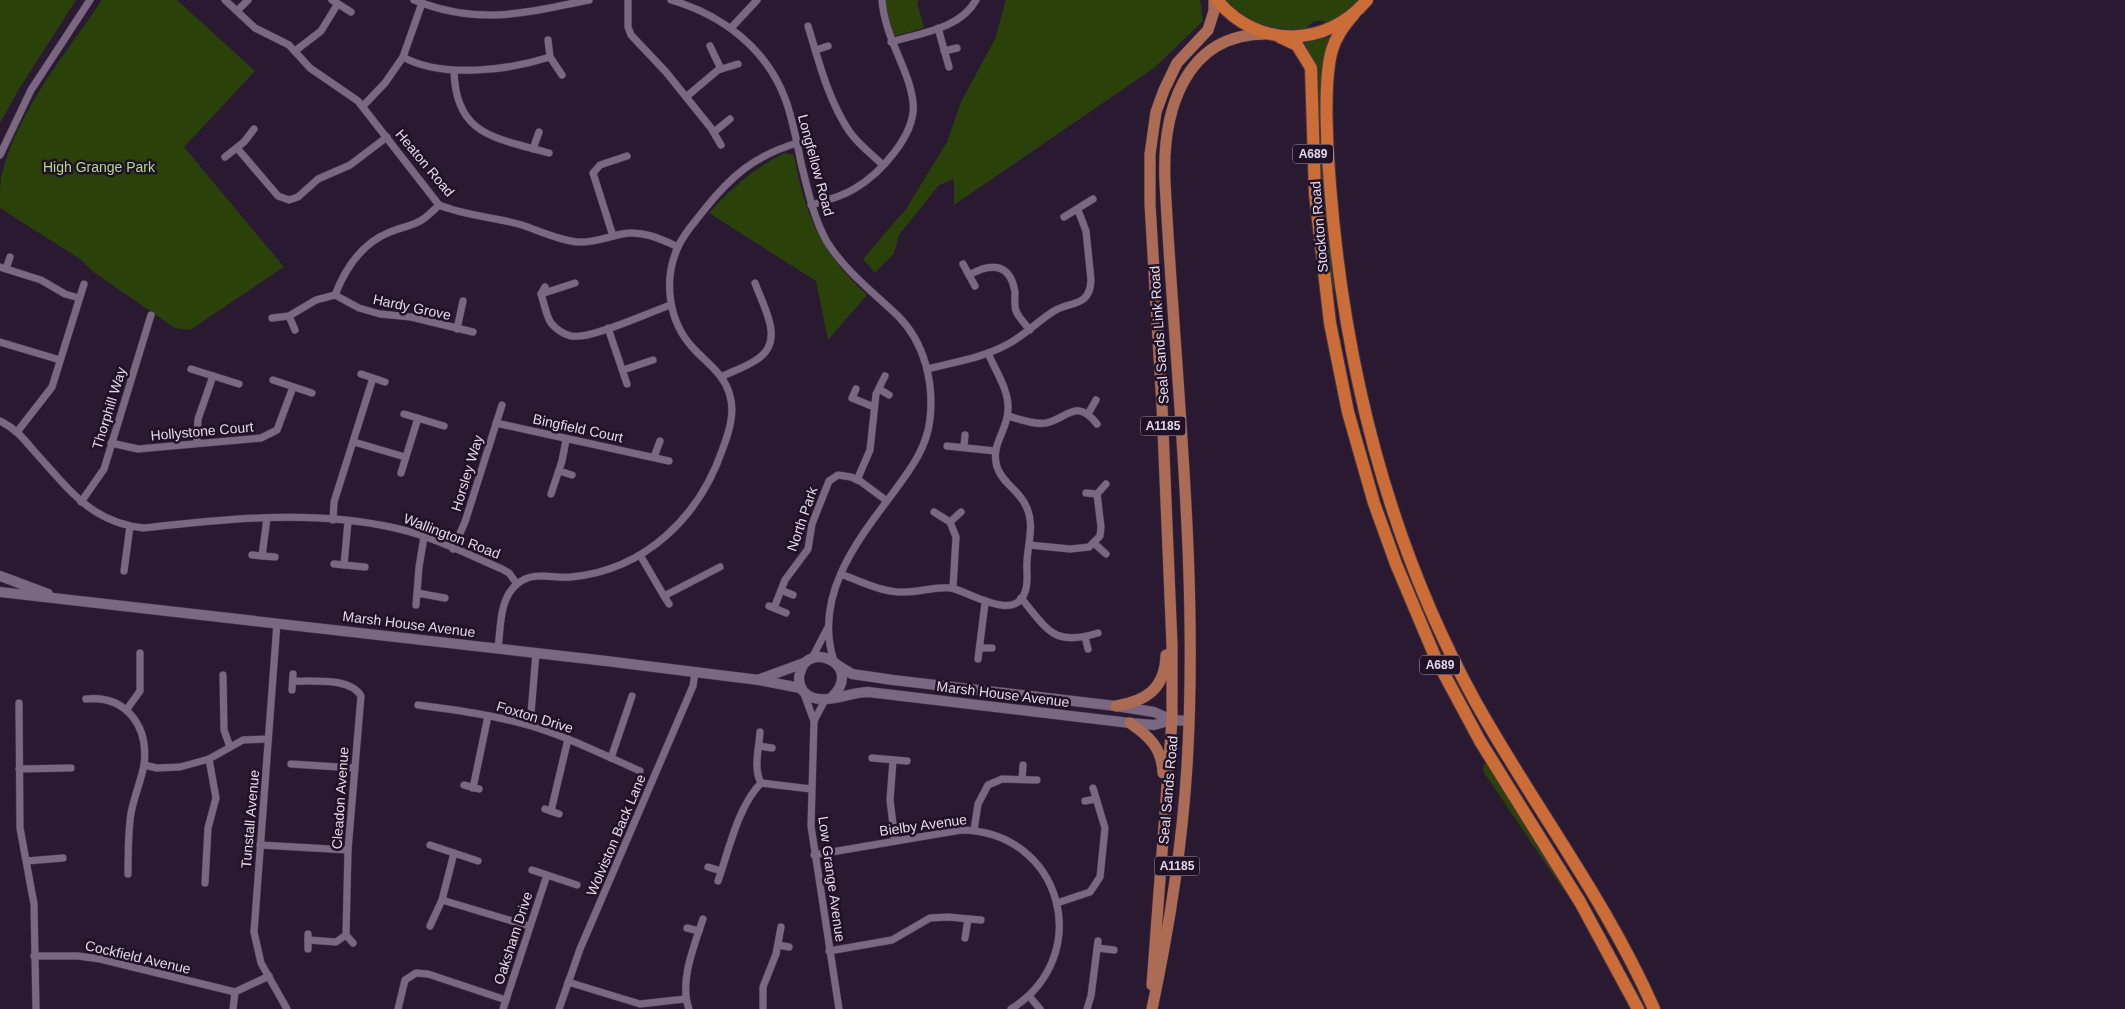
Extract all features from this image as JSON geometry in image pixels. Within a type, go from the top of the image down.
[{"type":"highway","name":"A689","points":[[1215,0],[1237,20],[1273,36],[1306,36],[1320,33],[1340,24],[1361,7],[1374,0]]},
{"type":"highway","name":"Stockton Road","points":[[1341,294],[1329,172],[1328,73],[1336,40],[1361,7]]},
{"type":"highway","name":"Stockton Road","points":[[1273,36],[1297,45],[1311,68],[1315,194],[1325,292]]},
{"type":"highway","name":"A689","points":[[1325,292],[1348,412],[1362,463],[1392,555],[1415,613],[1480,741],[1589,918],[1638,1009]]},
{"type":"highway","points":[[1325,292],[1341,294]]},
{"type":"highway","name":"A689","points":[[1341,294],[1362,406],[1375,453],[1411,562],[1431,611],[1475,700],[1602,908],[1654,1009]]},
{"type":"main road","name":"Seal Sands Link Road","points":[[1172,720],[1172,645],[1169,606],[1168,525],[1150,204],[1150,154],[1156,112],[1164,90],[1177,63],[1208,30],[1214,11],[1215,0]]},
{"type":"main road","name":"Seal Sands Link Road","points":[[1188,721],[1190,597],[1165,182],[1167,128],[1177,93],[1194,65],[1205,55],[1219,46],[1240,37],[1273,36]]},
{"type":"main road","name":"A1185","points":[[1116,706],[1135,703],[1156,688],[1165,669],[1169,606]]},
{"type":"main road","name":"Seal Sands Road","points":[[1151,1009],[1172,720]]},
{"type":"main road","name":"Seal Sands Road","points":[[1151,1009],[1161,968],[1181,837],[1188,721]]},
{"type":"main road","points":[[1130,723],[1149,737],[1159,752],[1166,793]]},
{"type":"street","points":[[0,155],[31,90],[90,0]]},
{"type":"street","name":"Heaton Road","points":[[225,0],[255,28],[282,40],[310,68],[363,106],[440,204],[459,212],[521,225],[568,241],[593,242],[624,233],[644,234],[678,247]]},
{"type":"street","points":[[238,11],[248,0]]},
{"type":"street","points":[[414,0],[450,12],[474,16],[504,15],[552,3],[590,0]]},
{"type":"street","points":[[628,0],[628,27],[631,35],[714,132],[721,145]]},
{"type":"street","name":"Longfellow Road","points":[[671,0],[691,6],[731,28],[759,54],[779,84],[790,113],[811,205],[823,233],[838,258],[849,271],[900,317],[910,331],[927,369],[932,400],[926,439],[911,468],[859,540],[841,574],[828,612],[827,629],[837,664]]},
{"type":"street","points":[[731,28],[757,0]]},
{"type":"street","points":[[811,205],[853,190],[867,180],[907,135],[913,114],[910,91],[892,42],[883,12],[882,0]]},
{"type":"street","points":[[892,42],[938,28],[964,17],[976,0]]},
{"type":"street","points":[[295,51],[321,31],[334,2],[351,12]]},
{"type":"street","points":[[363,106],[385,83],[403,56],[422,3]]},
{"type":"street","points":[[808,26],[825,82],[850,132],[882,164]]},
{"type":"street","points":[[938,28],[949,67]]},
{"type":"street","points":[[548,40],[550,57],[562,75]]},
{"type":"street","points":[[710,46],[721,69]]},
{"type":"street","points":[[816,50],[828,46]]},
{"type":"street","points":[[944,52],[957,48]]},
{"type":"street","points":[[403,56],[421,65],[454,70],[494,68],[550,57]]},
{"type":"street","points":[[686,98],[712,74],[738,64]]},
{"type":"street","points":[[454,70],[460,109],[472,124],[487,134],[549,153]]},
{"type":"street","points":[[714,132],[730,119]]},
{"type":"street","points":[[224,158],[237,148],[254,129]]},
{"type":"street","points":[[534,149],[539,132]]},
{"type":"street","points":[[237,148],[278,196],[289,200],[298,197],[318,179],[350,166],[387,137]]},
{"type":"street","points":[[498,648],[504,603],[517,584],[535,576],[570,577],[590,574],[606,570],[640,555],[679,525],[692,510],[712,477],[724,445],[731,418],[731,397],[722,377],[684,337],[671,305],[669,282],[678,247],[686,234],[720,192],[741,170],[764,156],[797,143]]},
{"type":"street","points":[[614,236],[593,173],[600,165],[627,156]]},
{"type":"street","points":[[1064,217],[1093,199]]},
{"type":"street","points":[[272,318],[289,316],[316,300],[336,296],[350,266],[372,242],[390,232],[415,226],[428,217],[440,204]]},
{"type":"street","points":[[927,369],[988,353],[1006,345],[1030,330],[1058,309],[1074,305],[1083,300],[1091,287],[1086,231],[1078,210]]},
{"type":"street","points":[[10,257],[3,268],[41,280],[65,294],[79,298]]},
{"type":"street","points":[[963,264],[975,286]]},
{"type":"street","points":[[969,275],[987,266],[998,267],[1008,274],[1013,284],[1016,312],[1030,330]]},
{"type":"street","points":[[575,283],[543,290],[550,322],[562,332],[571,336],[582,336],[608,328],[671,305]]},
{"type":"street","points":[[722,377],[756,361],[765,354],[770,346],[773,335],[771,326],[755,283]]},
{"type":"street","points":[[17,432],[48,394],[84,284]]},
{"type":"street","name":"Hardy Grove","points":[[336,296],[358,308],[380,314],[411,317],[473,332]]},
{"type":"street","name":"Hardy Grove","points":[[457,329],[463,301]]},
{"type":"street","name":"Thorphill Way","points":[[81,502],[104,470],[151,315]]},
{"type":"street","points":[[289,316],[295,330]]},
{"type":"street","points":[[608,328],[627,384]]},
{"type":"street","points":[[0,342],[60,360]]},
{"type":"street","points":[[841,574],[881,590],[894,592],[953,588],[984,603],[1004,605],[1021,598],[1025,592],[1031,524],[1028,510],[1020,496],[1008,487],[1001,475],[995,451],[1008,416],[1007,396],[988,353]]},
{"type":"street","points":[[623,370],[653,360]]},
{"type":"street","points":[[191,369],[239,384]]},
{"type":"street","points":[[361,374],[385,382]]},
{"type":"street","points":[[197,443],[198,419],[212,376]]},
{"type":"street","points":[[885,376],[874,407],[870,450],[857,480],[887,501]]},
{"type":"street","points":[[333,520],[334,502],[373,378]]},
{"type":"street","points":[[273,380],[312,393]]},
{"type":"street","name":"Hollystone Court","points":[[111,443],[138,449],[262,438],[277,430],[283,420],[293,387]]},
{"type":"street","points":[[856,389],[852,398],[874,407]]},
{"type":"street","points":[[879,390],[889,396]]},
{"type":"street","points":[[1088,414],[1096,400]]},
{"type":"street","name":"Horsley Way","points":[[453,548],[465,522],[502,404]]},
{"type":"street","points":[[1008,416],[1037,424],[1049,422],[1070,412],[1088,414],[1097,424]]},
{"type":"street","points":[[404,414],[444,426]]},
{"type":"street","points":[[401,472],[418,418]]},
{"type":"street","name":"Wallington Road","points":[[0,421],[17,432],[81,502],[101,515],[130,526],[144,528],[289,516],[394,528],[424,537],[502,568],[510,573],[517,584]]},
{"type":"street","name":"Bingfield Court","points":[[496,423],[566,440],[654,456],[669,461]]},
{"type":"street","points":[[964,446],[965,435]]},
{"type":"street","points":[[552,494],[566,440]]},
{"type":"street","points":[[654,456],[660,441]]},
{"type":"street","points":[[354,442],[405,457]]},
{"type":"street","points":[[947,446],[964,446],[995,451]]},
{"type":"street","points":[[559,471],[572,475]]},
{"type":"street","name":"North Park","points":[[786,613],[771,607],[785,580],[808,549],[812,524],[829,481],[838,475],[857,480]]},
{"type":"street","points":[[1096,494],[1106,484]]},
{"type":"street","points":[[1086,493],[1096,494]]},
{"type":"street","points":[[1029,545],[1070,549],[1089,547],[1100,536],[1101,527],[1096,494]]},
{"type":"street","points":[[934,512],[950,522],[957,545],[953,588]]},
{"type":"street","points":[[950,522],[961,512]]},
{"type":"street","points":[[262,556],[267,518]]},
{"type":"street","points":[[344,565],[348,522]]},
{"type":"street","points":[[124,571],[130,526]]},
{"type":"street","points":[[416,605],[424,537]]},
{"type":"street","points":[[1094,543],[1106,554]]},
{"type":"street","points":[[252,555],[275,557]]},
{"type":"street","points":[[640,555],[669,604]]},
{"type":"street","points":[[334,564],[365,567]]},
{"type":"street","points":[[664,596],[720,567]]},
{"type":"street","name":"Marsh House Avenue","points":[[0,576],[56,597]]},
{"type":"street","points":[[781,590],[793,595]]},
{"type":"street","name":"Marsh House Avenue","points":[[0,592],[277,622],[759,680],[802,689],[811,698],[828,699],[857,692],[868,692],[1130,723],[1154,725],[1172,720],[1188,721]]},
{"type":"street","points":[[417,593],[445,598]]},
{"type":"street","points":[[1021,598],[1049,632],[1078,640],[1098,634]]},
{"type":"street","points":[[978,659],[984,603]]},
{"type":"street","name":"Tunstall Avenue","points":[[277,622],[254,932],[256,948],[287,1009]]},
{"type":"street","name":"Longfellow Road","points":[[808,661],[827,629]]},
{"type":"street","points":[[1085,637],[1088,649]]},
{"type":"street","points":[[980,648],[992,648]]},
{"type":"street","points":[[127,709],[138,696],[140,653]]},
{"type":"street","points":[[530,726],[536,653]]},
{"type":"street","name":"Marsh House Avenue","points":[[759,680],[808,661],[826,657],[852,674],[1116,706],[1154,712],[1172,720]]},
{"type":"street","points":[[802,689],[798,679],[808,661]]},
{"type":"street","points":[[828,699],[839,690],[842,684],[842,676],[837,664]]},
{"type":"street","points":[[131,673],[140,672]]},
{"type":"street","name":"Wolviston Back Lane","points":[[559,1009],[568,982],[693,686],[695,672]]},
{"type":"street","points":[[223,675],[224,730],[230,747]]},
{"type":"street","name":"Cleadon Avenue","points":[[292,690],[293,677],[348,685],[357,689],[361,696],[348,850],[346,936]]},
{"type":"street","name":"Low Grange Avenue","points":[[802,689],[814,721],[810,789],[814,855],[839,1009]]},
{"type":"street","points":[[610,758],[632,696]]},
{"type":"street","points":[[86,699],[109,700],[127,709],[139,728],[144,744],[144,765],[129,827],[128,874]]},
{"type":"street","name":"Low Grange Avenue","points":[[814,721],[828,699]]},
{"type":"street","points":[[19,703],[21,712],[19,769],[20,828],[34,904],[36,1009]]},
{"type":"street","name":"Foxton Drive","points":[[418,705],[488,716],[530,726],[568,739],[640,771]]},
{"type":"street","points":[[464,785],[476,788],[488,716]]},
{"type":"street","points":[[760,732],[757,776],[761,783]]},
{"type":"street","points":[[144,765],[157,768],[180,767],[209,759],[243,740],[268,739]]},
{"type":"street","points":[[559,814],[548,810],[568,739]]},
{"type":"street","points":[[759,746],[772,748]]},
{"type":"street","points":[[872,758],[907,761]]},
{"type":"street","points":[[205,883],[208,828],[216,798],[209,759]]},
{"type":"street","points":[[893,760],[890,800],[895,841]]},
{"type":"street","points":[[292,764],[354,768]]},
{"type":"street","points":[[1022,779],[1023,764]]},
{"type":"street","points":[[55,768],[55,777]]},
{"type":"street","points":[[19,769],[71,768]]},
{"type":"street","points":[[974,830],[978,804],[988,785],[1002,779],[1037,780]]},
{"type":"street","points":[[761,783],[810,789]]},
{"type":"street","points":[[718,881],[743,808],[749,795],[761,783]]},
{"type":"street","points":[[1057,903],[1090,892],[1100,877],[1105,828],[1093,788]]},
{"type":"street","points":[[1085,802],[1096,799]]},
{"type":"street","name":"Bielby Avenue","points":[[814,855],[961,830],[974,830],[1005,838],[1030,854],[1046,875],[1054,890],[1060,920],[1056,952],[1050,966],[1029,996],[1011,1009]]},
{"type":"street","points":[[260,845],[348,850]]},
{"type":"street","points":[[430,845],[478,861]]},
{"type":"street","points":[[430,926],[442,900],[454,853]]},
{"type":"street","points":[[26,861],[63,858]]},
{"type":"street","points":[[54,859],[54,867]]},
{"type":"street","points":[[708,867],[721,871]]},
{"type":"street","points":[[532,870],[577,885]]},
{"type":"street","name":"Oaksham Drive","points":[[503,1009],[547,875]]},
{"type":"street","points":[[442,900],[529,926]]},
{"type":"street","points":[[829,951],[892,940],[930,918],[948,917],[980,920]]},
{"type":"street","points":[[689,1009],[685,999],[688,969],[703,919]]},
{"type":"street","points":[[965,938],[968,919]]},
{"type":"street","points":[[688,928],[699,931]]},
{"type":"street","points":[[763,1009],[763,988],[778,945],[781,928]]},
{"type":"street","points":[[308,949],[308,937],[336,942],[346,936],[352,943]]},
{"type":"street","points":[[1087,1009],[1091,996],[1097,944],[1114,950]]},
{"type":"street","points":[[778,945],[789,947]]},
{"type":"street","name":"Cockfield Avenue","points":[[34,956],[78,956],[100,959],[235,992]]},
{"type":"street","points":[[398,1009],[405,980],[416,973],[428,974],[506,1000]]},
{"type":"street","points":[[233,1009],[235,992],[269,976]]},
{"type":"street","points":[[568,982],[640,1006],[685,999]]},
{"type":"street","points":[[1029,996],[1040,1009]]},
{"type":"green space","points":[[0,0],[76,0],[19,89],[0,123]]},
{"type":"green space","name":"High Grange Park","points":[[102,0],[177,0],[255,71],[184,147],[284,267],[190,330],[175,328],[95,273],[80,259],[0,208],[1,177],[18,129],[44,84]]},
{"type":"green space","points":[[886,0],[919,0],[917,2],[924,28],[894,36],[886,14]]},
{"type":"green space","points":[[1006,0],[1200,0],[1203,21],[1154,68],[954,205],[954,179],[939,185],[899,235],[894,253],[875,273],[863,259],[906,209],[947,142],[961,102],[995,39]]},
{"type":"green space","points":[[1226,0],[1358,0],[1340,17],[1328,23],[1316,21],[1306,29],[1283,29],[1262,24],[1243,15]]},
{"type":"green space","points":[[1332,36],[1323,149],[1328,229],[1335,289],[1330,290],[1319,176],[1318,71],[1304,43]]},
{"type":"green space","points":[[784,153],[794,155],[798,177],[817,232],[838,264],[867,295],[828,340],[816,281],[709,213],[744,179]]},
{"type":"green space","points":[[1484,763],[1490,766],[1567,890],[1565,891],[1562,888],[1483,771]]}]
